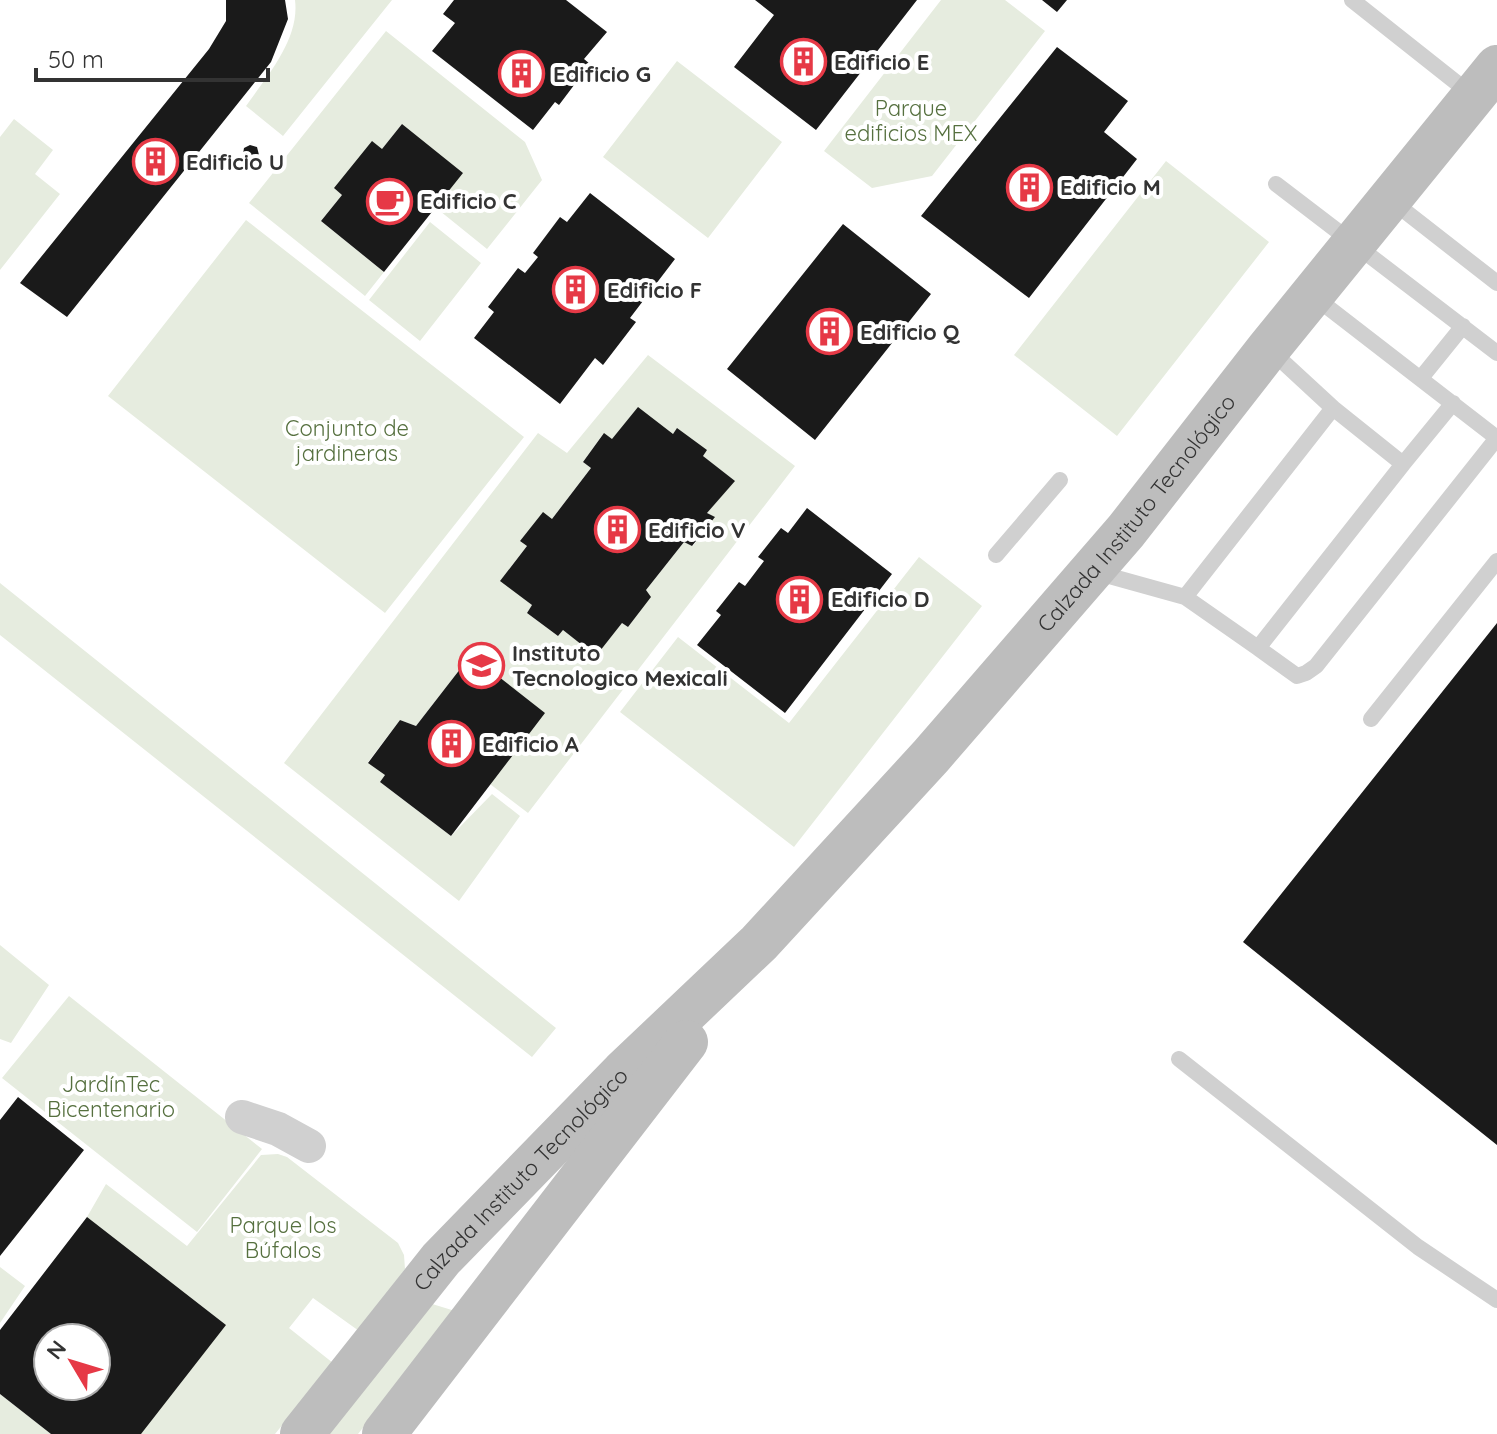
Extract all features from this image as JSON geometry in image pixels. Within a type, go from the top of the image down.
[{"type":"street","name":"Calzada Instituto Tecnológico","points":[[302,1434],[422,1281],[623,1072],[759,943],[931,756],[1092,570],[1485,81]]},
{"type":"street","name":"Calzada Instituto Tecnológico","points":[[384,1434],[759,943]]},
{"type":"street","points":[[242,1117],[278,1129],[309,1146]]},
{"type":"street","points":[[422,1281],[443,1281],[453,1286],[463,1296],[473,1320]]},
{"type":"lane","points":[[1352,0],[1485,81]]},
{"type":"lane","points":[[1276,184],[1497,353]]},
{"type":"lane","points":[[1391,200],[1497,283]]},
{"type":"lane","points":[[1092,570],[1107,577],[1185,597],[1297,676],[1316,666],[1497,438],[1312,295]]},
{"type":"lane","points":[[1421,378],[1463,326]]},
{"type":"lane","points":[[1268,349],[1333,408],[1403,464]]},
{"type":"lane","points":[[1258,648],[1453,403]]},
{"type":"lane","points":[[1185,597],[1333,408]]},
{"type":"lane","points":[[996,555],[1060,480]]},
{"type":"lane","points":[[1371,719],[1497,561]]},
{"type":"lane","points":[[1179,1059],[1418,1247],[1497,1300]]},
{"type":"green space","points":[[295,0],[392,0],[283,136],[246,106],[287,43],[295,15]]},
{"type":"green space","name":"Parque edificios MEX","points":[[941,0],[1005,0],[1045,31],[932,176],[872,188],[824,151]]},
{"type":"green space","points":[[386,31],[525,142],[542,180],[487,249],[435,207],[402,124],[382,149],[335,188],[342,195],[321,221],[384,272],[365,296],[249,203]]},
{"type":"green space","points":[[677,61],[782,142],[708,238],[603,157]]},
{"type":"green space","points":[[14,119],[53,150],[35,174],[60,194],[0,270],[0,137]]},
{"type":"green space","points":[[1166,161],[1269,242],[1117,436],[1014,355]]},
{"type":"green space","name":"Conjunto de jardineras","points":[[246,220],[524,437],[385,613],[108,396]]},
{"type":"green space","points":[[430,222],[481,263],[420,341],[369,300]]},
{"type":"green space","points":[[648,355],[795,466],[528,813],[490,784],[471,655],[416,726],[400,720],[368,762],[385,775],[380,782],[451,836],[492,794],[520,816],[459,901],[284,763],[538,433],[567,453]],"holes":[[[677,429],[706,450],[703,456],[734,481],[707,513],[714,517],[693,546],[684,542],[646,590],[650,597],[628,627],[622,623],[596,655],[563,630],[558,636],[527,613],[532,605],[501,580],[527,546],[520,541],[543,513],[552,519],[591,468],[583,462],[603,434],[612,439],[673,434]]]},
{"type":"green space","points":[[919,557],[982,606],[794,847],[620,712],[678,637],[789,723]]},
{"type":"green space","points":[[0,583],[556,1028],[532,1057],[0,635]]},
{"type":"green space","points":[[0,945],[49,985],[11,1043],[0,1039]]},
{"type":"green space","name":"JardínTec Bicentenario","points":[[69,996],[262,1149],[197,1232],[2,1078]]},
{"type":"green space","name":"Parque los Búfalos","points":[[261,1155],[287,1157],[398,1243],[404,1255],[405,1269],[359,1331],[313,1298],[289,1328],[333,1363],[275,1434],[141,1434],[87,1217],[106,1184],[187,1246]]},
{"type":"green space","points":[[0,1267],[25,1286],[0,1323]]},
{"type":"green space","points":[[429,1303],[455,1311],[358,1434],[318,1434]]},
{"type":"green space","points":[[0,1394],[51,1434],[0,1434]]},
{"type":"building","name":"Edificio U","points":[[226,0],[285,0],[288,19],[271,62],[67,317],[20,283],[209,49],[226,21]]},
{"type":"building","name":"Edificio G","points":[[454,0],[566,0],[607,32],[584,59],[590,64],[559,105],[555,102],[533,130],[432,51],[455,23],[443,14]]},
{"type":"building","name":"Edificio E","points":[[755,0],[917,0],[816,130],[734,67],[774,15]]},
{"type":"building","points":[[1042,0],[1067,0],[1057,12]]},
{"type":"building","name":"Edificio M","points":[[1057,47],[1128,101],[1104,132],[1137,159],[1029,298],[921,216]]},
{"type":"building","name":"Edificio C","points":[[402,124],[463,173],[384,272],[321,221],[342,195],[334,188],[372,141],[382,149]]},
{"type":"building","points":[[250,145],[257,147],[259,155],[254,160],[247,160],[243,154],[244,148]]},
{"type":"building","name":"Edificio F","points":[[590,193],[675,259],[630,318],[636,322],[603,365],[595,358],[560,404],[474,338],[494,312],[488,307],[518,268],[525,273],[538,257],[533,253],[560,217],[567,222]]},
{"type":"building","name":"Edificio Q","points":[[843,224],[931,294],[815,440],[727,369]]},
{"type":"building","name":"Edificio V","points":[[638,407],[673,434],[677,428],[707,450],[703,456],[735,481],[707,513],[715,517],[692,546],[684,542],[646,590],[651,597],[628,627],[622,623],[596,656],[563,630],[558,636],[527,613],[532,605],[500,581],[527,546],[520,541],[543,512],[552,519],[591,468],[583,462],[604,433],[612,439]]},
{"type":"building","name":"Edificio D","points":[[807,508],[892,574],[785,713],[697,645],[721,615],[716,611],[739,582],[745,586],[764,561],[758,557],[781,528],[788,533]]},
{"type":"building","points":[[1497,623],[1497,1145],[1243,942]]},
{"type":"building","name":"Edificio A","points":[[471,655],[545,713],[451,836],[380,782],[385,775],[368,763],[400,720],[416,726]]},
{"type":"building","points":[[18,1097],[84,1150],[0,1256],[0,1120]]},
{"type":"building","points":[[87,1217],[226,1325],[141,1434],[51,1434],[0,1394],[0,1330]]},
{"type":"place","name":"Edificio E","points":[[803,62]]},
{"type":"place","name":"Edificio G","points":[[522,74]]},
{"type":"place","name":"Edificio U","points":[[155,162]]},
{"type":"place","name":"Edificio M","points":[[1029,187]]},
{"type":"place","name":"Edificio C","points":[[389,201]]},
{"type":"place","name":"Edificio F","points":[[576,290]]},
{"type":"place","name":"Edificio Q","points":[[829,332]]},
{"type":"place","name":"Edificio V","points":[[617,530]]},
{"type":"place","name":"Edificio D","points":[[800,599]]},
{"type":"place","name":"Instituto Tecnologico Mexicali","points":[[481,666]]},
{"type":"place","name":"Edificio A","points":[[451,744]]}]
